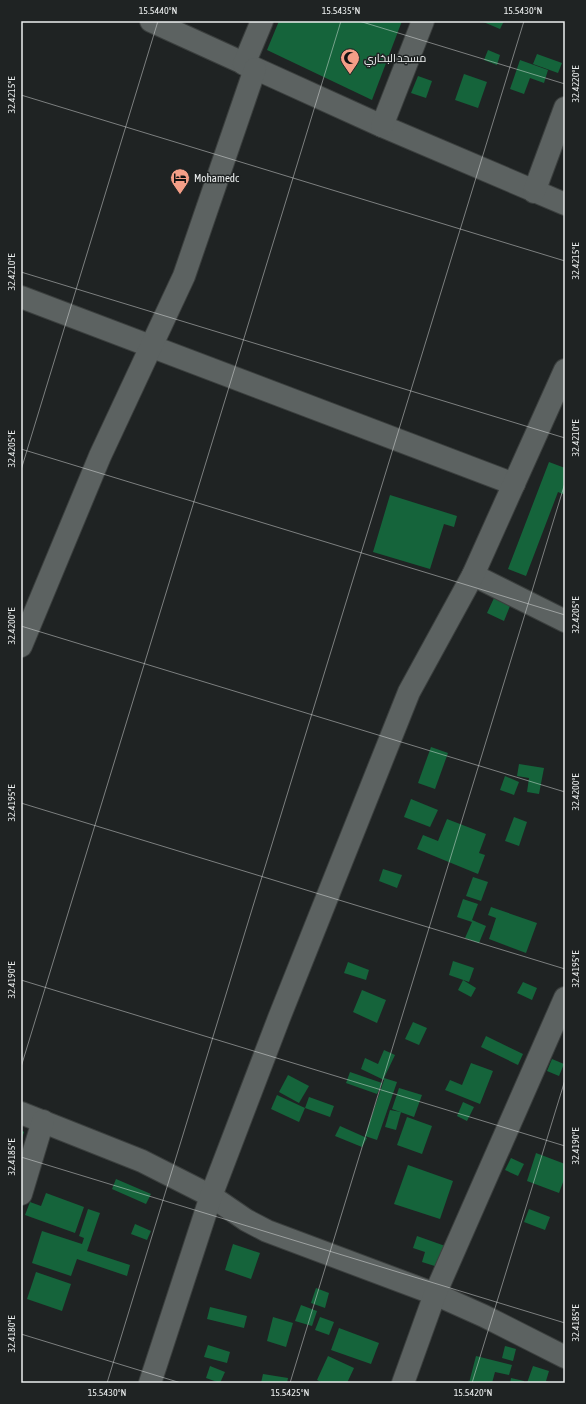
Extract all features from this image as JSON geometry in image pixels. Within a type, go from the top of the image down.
[{"type":"street","points":[[151,21],[382,126],[565,204]]},
{"type":"street","points":[[21,646],[100,456],[184,276],[250,67],[262,21]]},
{"type":"street","points":[[382,126],[423,21]]},
{"type":"street","points":[[534,192],[565,108]]},
{"type":"street","points":[[21,297],[514,484]]},
{"type":"street","points":[[150,1383],[211,1196],[278,1018],[409,692],[473,575],[565,370]]},
{"type":"street","points":[[473,575],[565,621]]},
{"type":"street","points":[[403,1383],[435,1294],[565,998]]},
{"type":"street","points":[[21,1113],[142,1161],[211,1196],[246,1220],[268,1231],[435,1294],[484,1316],[565,1357]]},
{"type":"street","points":[[21,1194],[43,1121]]},
{"type":"building","name":"مسجد البخاري","points":[[279,21],[402,21],[372,100],[267,50]]},
{"type":"building","points":[[481,21],[504,21],[500,29]]},
{"type":"building","points":[[488,50],[500,55],[497,65],[484,60]]},
{"type":"building","points":[[537,54],[562,63],[558,73],[533,64]]},
{"type":"building","points":[[520,60],[548,70],[544,83],[530,78],[524,94],[510,89]]},
{"type":"building","points":[[464,74],[487,82],[478,108],[455,100]]},
{"type":"building","points":[[418,76],[432,81],[426,98],[411,93]]},
{"type":"building","points":[[549,462],[565,468],[565,495],[558,492],[526,576],[508,569]]},
{"type":"building","points":[[390,495],[457,516],[454,527],[444,524],[430,569],[373,552]]},
{"type":"building","points":[[494,598],[510,606],[504,621],[487,613]]},
{"type":"building","points":[[431,747],[448,753],[435,789],[418,783]]},
{"type":"building","points":[[519,764],[544,768],[539,794],[527,792],[529,778],[517,776]]},
{"type":"building","points":[[505,776],[519,782],[514,795],[500,790]]},
{"type":"building","points":[[411,799],[438,810],[430,827],[404,817]]},
{"type":"building","points":[[514,817],[527,822],[519,846],[505,841]]},
{"type":"building","points":[[447,819],[486,834],[479,853],[485,855],[478,874],[417,849],[423,835],[438,841]]},
{"type":"building","points":[[383,869],[402,875],[397,888],[379,881]]},
{"type":"building","points":[[473,877],[488,882],[481,901],[466,896]]},
{"type":"building","points":[[463,899],[478,904],[472,920],[486,926],[479,943],[465,938],[472,922],[457,917]]},
{"type":"building","points":[[491,907],[537,923],[526,953],[489,939],[496,918],[488,915]]},
{"type":"building","points":[[453,961],[474,968],[469,982],[449,975]]},
{"type":"building","points":[[348,962],[369,970],[366,980],[344,973]]},
{"type":"building","points":[[463,980],[476,988],[471,997],[458,990]]},
{"type":"building","points":[[523,982],[537,988],[532,1000],[517,993]]},
{"type":"building","points":[[362,990],[386,1000],[377,1023],[353,1012]]},
{"type":"building","points":[[413,1022],[427,1028],[419,1045],[405,1039]]},
{"type":"building","points":[[486,1036],[523,1054],[518,1065],[481,1047]]},
{"type":"building","points":[[384,1050],[395,1055],[384,1078],[397,1082],[377,1140],[365,1136],[384,1080],[361,1069],[365,1058],[378,1064]]},
{"type":"building","points":[[552,1059],[564,1064],[559,1076],[547,1071]]},
{"type":"building","points":[[471,1063],[493,1071],[480,1104],[445,1090],[450,1080],[462,1085]]},
{"type":"building","points":[[350,1072],[382,1083],[377,1094],[346,1083]]},
{"type":"building","points":[[288,1075],[309,1086],[299,1103],[279,1092]]},
{"type":"building","points":[[399,1088],[422,1095],[414,1117],[392,1109]]},
{"type":"building","points":[[277,1095],[305,1108],[299,1122],[271,1109]]},
{"type":"building","points":[[309,1097],[334,1106],[330,1117],[305,1108]]},
{"type":"building","points":[[463,1102],[474,1107],[467,1121],[457,1116]]},
{"type":"building","points":[[390,1110],[401,1112],[396,1130],[385,1127]]},
{"type":"building","points":[[407,1117],[432,1126],[422,1154],[397,1145]]},
{"type":"building","points":[[340,1126],[367,1138],[362,1147],[335,1136]]},
{"type":"building","points":[[21,1130],[24,1132],[21,1141]]},
{"type":"building","points":[[536,1153],[565,1164],[565,1177],[559,1193],[527,1181]]},
{"type":"building","points":[[511,1158],[524,1164],[518,1176],[505,1170]]},
{"type":"building","points":[[408,1165],[453,1181],[440,1219],[394,1204]]},
{"type":"building","points":[[116,1179],[151,1194],[146,1204],[112,1189]]},
{"type":"building","points":[[46,1193],[84,1207],[75,1233],[25,1215],[30,1202],[41,1206]]},
{"type":"building","points":[[88,1209],[100,1213],[87,1251],[130,1265],[127,1276],[77,1259],[71,1276],[32,1263],[42,1231],[82,1244],[84,1238],[79,1236]]},
{"type":"building","points":[[529,1209],[550,1217],[545,1230],[524,1222]]},
{"type":"building","points":[[135,1224],[151,1231],[147,1240],[131,1234]]},
{"type":"building","points":[[417,1236],[448,1247],[441,1268],[422,1262],[425,1252],[413,1248]]},
{"type":"building","points":[[233,1244],[260,1253],[251,1279],[225,1270]]},
{"type":"building","points":[[36,1272],[71,1284],[62,1311],[27,1299]]},
{"type":"building","points":[[316,1288],[329,1293],[325,1308],[311,1303]]},
{"type":"building","points":[[301,1305],[317,1311],[312,1326],[295,1321]]},
{"type":"building","points":[[210,1307],[247,1316],[244,1328],[207,1319]]},
{"type":"building","points":[[273,1317],[293,1323],[286,1347],[267,1341]]},
{"type":"building","points":[[320,1317],[334,1322],[329,1335],[315,1330]]},
{"type":"building","points":[[339,1328],[379,1343],[371,1364],[331,1350]]},
{"type":"building","points":[[208,1345],[230,1352],[227,1363],[204,1357]]},
{"type":"building","points":[[505,1346],[516,1349],[513,1361],[502,1358]]},
{"type":"building","points":[[328,1356],[354,1368],[347,1383],[323,1383],[317,1380]]},
{"type":"building","points":[[476,1356],[512,1365],[509,1375],[495,1372],[492,1383],[469,1383]]},
{"type":"building","points":[[210,1366],[225,1372],[220,1383],[206,1378]]},
{"type":"building","points":[[533,1366],[549,1371],[546,1381],[551,1383],[527,1383]]},
{"type":"building","points":[[263,1374],[288,1378],[287,1383],[261,1383]]},
{"type":"building","points":[[511,1378],[524,1381],[524,1383],[510,1383]]},
{"type":"place","name":"مسجد البخاري","points":[[350,75]]},
{"type":"place","name":"Mohamedc","points":[[180,195]]}]
